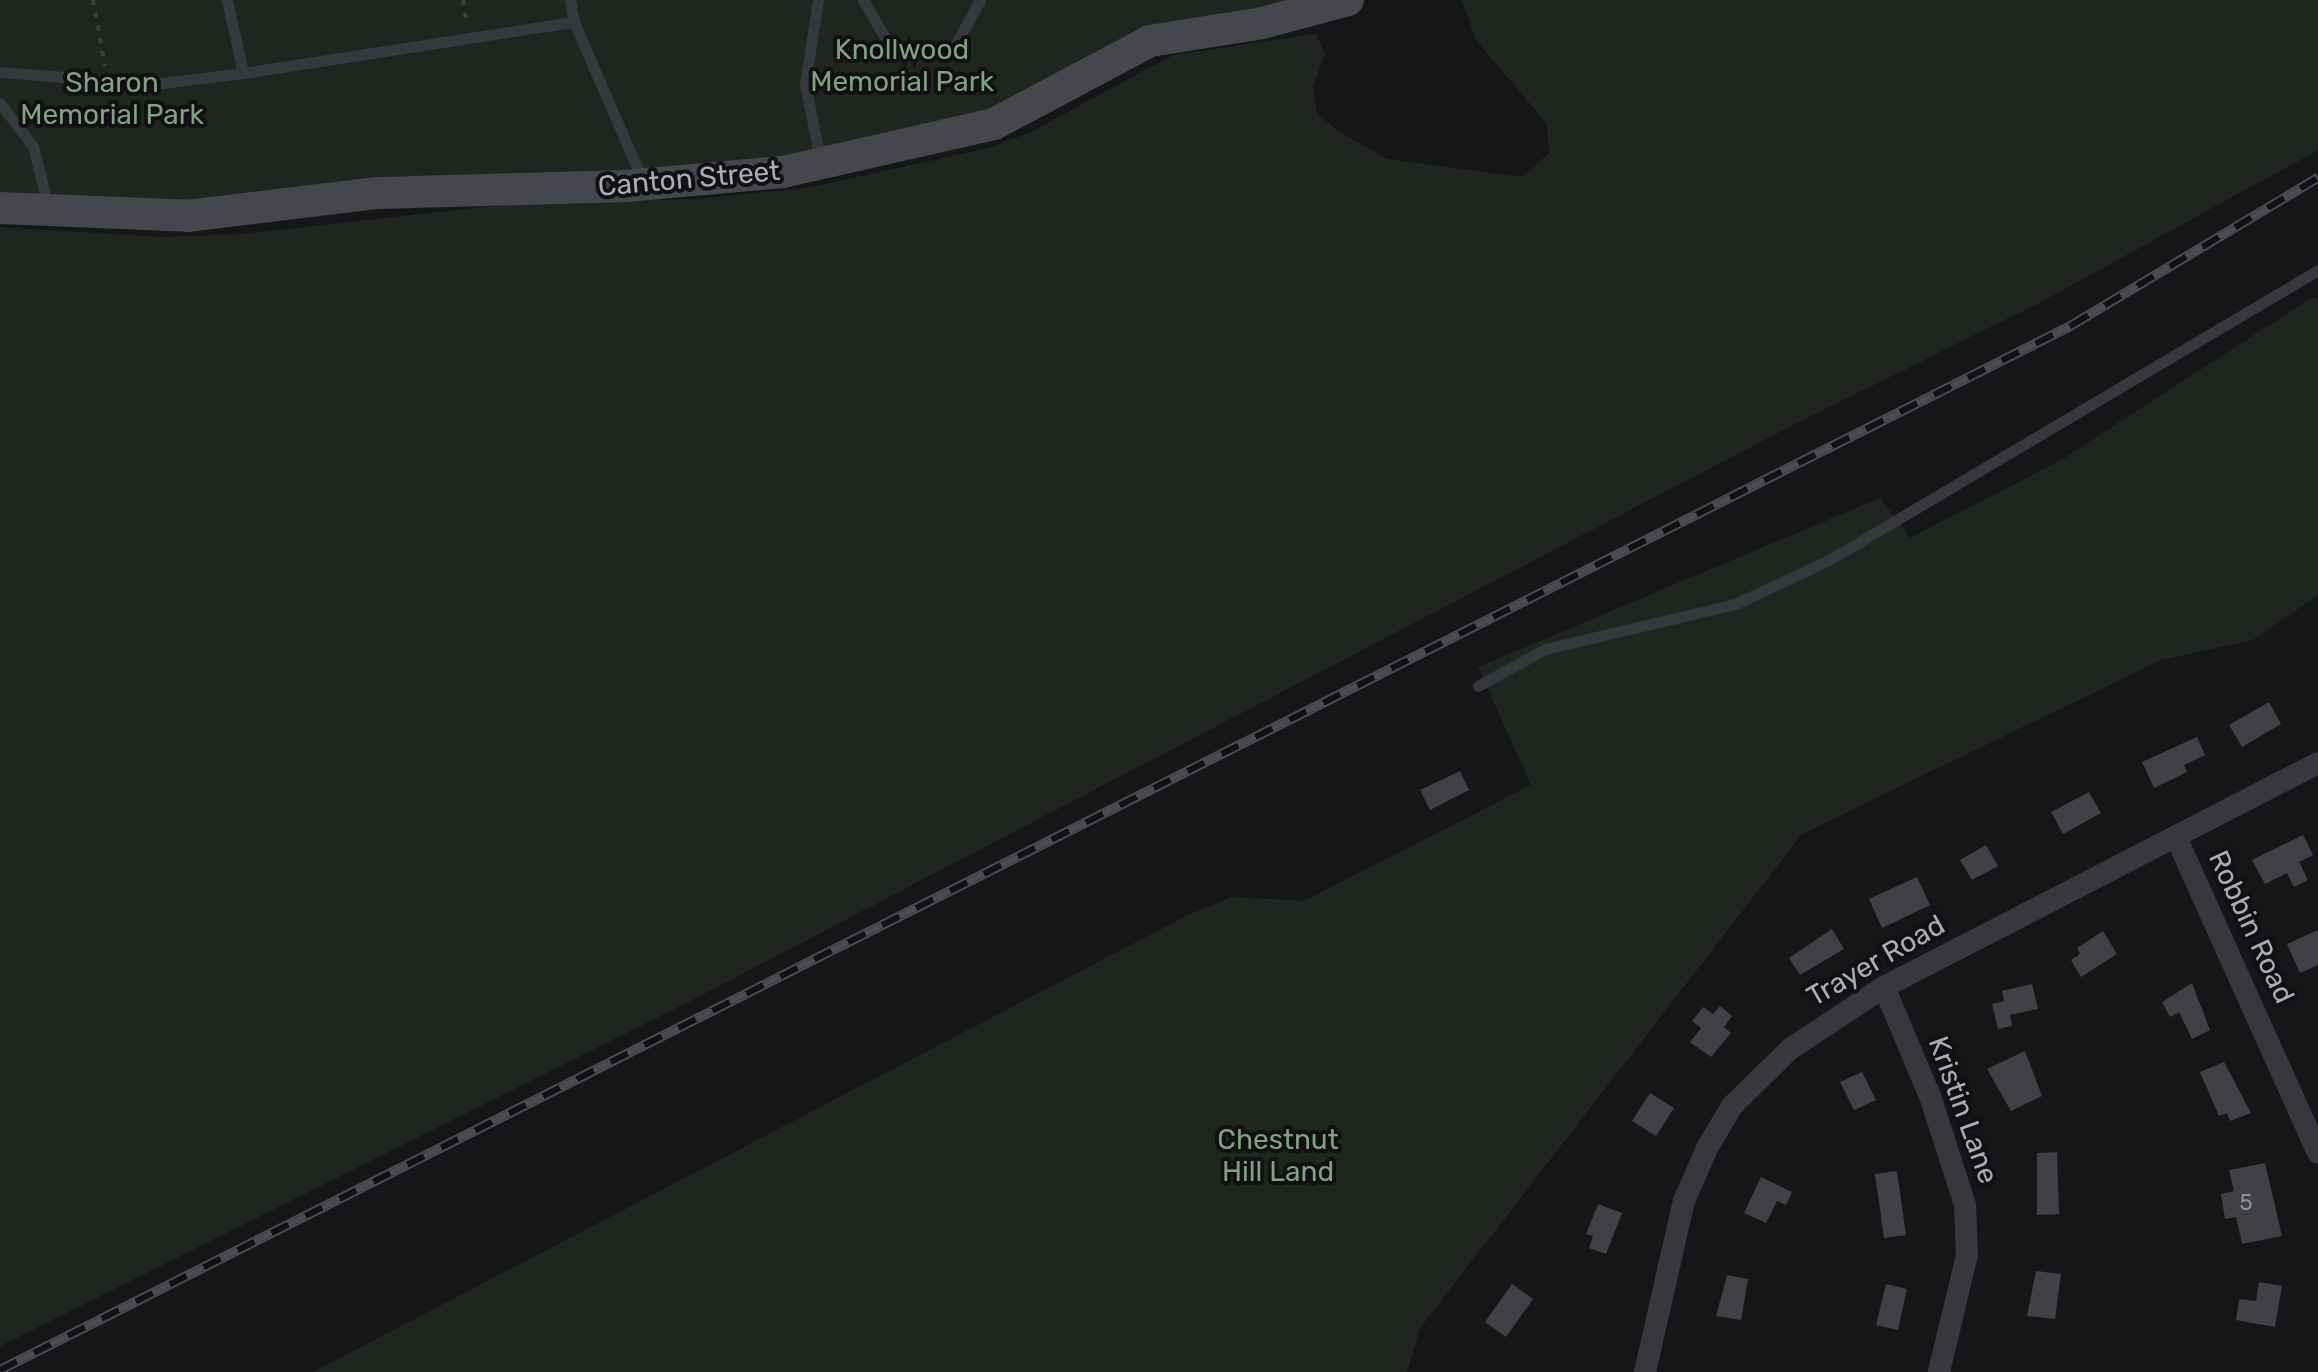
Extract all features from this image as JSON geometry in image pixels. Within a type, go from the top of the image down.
[{"type":"street","name":"Canton Street","points":[[0,208],[188,216],[378,192],[644,184],[822,166],[994,124],[1134,46],[1348,0]]},
{"type":"street","name":"Trayer Road","points":[[1645,1372],[1684,1201],[1732,1106],[1790,1050],[1884,988],[2318,762]]},
{"type":"street","name":"Robbin Road","points":[[2176,837],[2318,1153]]},
{"type":"street","name":"Kristin Lane","points":[[1884,988],[1932,1099],[1965,1204],[1965,1271],[1939,1372]]},
{"type":"lane","points":[[228,0],[243,73]]},
{"type":"lane","points":[[570,0],[585,60],[644,184]]},
{"type":"lane","points":[[818,0],[806,84],[822,166]]},
{"type":"lane","points":[[863,0],[887,41],[913,57],[954,46],[980,0]]},
{"type":"lane","points":[[0,72],[154,84],[574,22]]},
{"type":"lane","points":[[0,103],[33,146],[49,211]]},
{"type":"lane","points":[[1478,686],[1545,649],[1735,604],[1828,560],[2318,270]]},
{"type":"path","points":[[93,0],[108,81]]},
{"type":"path","points":[[463,0],[469,38]]},
{"type":"green space","name":"Sharon Memorial Park","points":[[0,0],[1297,0],[1147,27],[989,109],[781,157],[625,171],[377,177],[187,202],[0,193]]},
{"type":"green space","points":[[1462,0],[2318,0],[2318,150],[2043,301],[1793,425],[696,998],[0,1346],[0,227],[162,237],[242,234],[502,205],[696,199],[806,188],[988,148],[1031,132],[1173,55],[1316,34],[1325,54],[1313,87],[1317,113],[1338,131],[1387,159],[1522,177],[1549,153],[1547,124],[1476,40]]},
{"type":"green space","name":"Chestnut Hill Land","points":[[2311,298],[2318,298],[2318,595],[2253,640],[2161,660],[1802,834],[1420,1328],[1407,1372],[313,1372],[1190,914],[1232,897],[1304,901],[1531,785],[1478,667],[1880,498],[1910,538],[2061,460]]},
{"type":"building","points":[[2269,702],[2281,724],[2242,747],[2229,725]]},
{"type":"building","points":[[2197,737],[2205,755],[2184,765],[2187,772],[2154,788],[2142,762]]},
{"type":"building","points":[[1460,771],[1469,790],[1430,810],[1420,790]]},
{"type":"building","points":[[2089,792],[2101,813],[2063,834],[2051,812]]},
{"type":"building","points":[[2303,835],[2313,855],[2299,862],[2308,880],[2294,887],[2287,873],[2265,884],[2252,860]]},
{"type":"building","points":[[1986,845],[1998,866],[1972,880],[1960,860]]},
{"type":"building","points":[[1917,877],[1930,905],[1882,928],[1869,899]]},
{"type":"building","points":[[1832,929],[1844,949],[1800,975],[1789,958]]},
{"type":"building","points":[[2318,930],[2318,965],[2300,973],[2287,944]]},
{"type":"building","points":[[2103,931],[2117,954],[2081,977],[2071,960],[2080,954],[2077,948]]},
{"type":"building","points":[[2192,983],[2210,1030],[2192,1039],[2179,1012],[2170,1017],[2162,1002]]},
{"type":"building","points":[[2032,984],[2038,1009],[2010,1015],[2012,1026],[1998,1029],[1992,1004],[2004,1001],[2002,991]]},
{"type":"building","points":[[1720,1006],[1732,1016],[1724,1027],[1731,1033],[1711,1057],[1690,1042],[1701,1028],[1692,1021],[1703,1007],[1713,1014]]},
{"type":"building","points":[[2025,1051],[2042,1096],[2011,1111],[1987,1069]]},
{"type":"building","points":[[2224,1062],[2251,1113],[2230,1121],[2227,1113],[2219,1116],[2200,1072]]},
{"type":"building","points":[[1862,1072],[1876,1100],[1854,1110],[1840,1082]]},
{"type":"building","points":[[1650,1093],[1674,1108],[1656,1136],[1632,1121]]},
{"type":"building","points":[[2057,1152],[2059,1214],[2037,1215],[2037,1153]]},
{"type":"building","points":[[2265,1163],[2282,1236],[2242,1244],[2236,1217],[2225,1219],[2221,1194],[2234,1191],[2229,1170]]},
{"type":"building","points":[[1897,1171],[1906,1235],[1884,1238],[1875,1174]]},
{"type":"building","points":[[1761,1177],[1792,1192],[1786,1205],[1777,1201],[1766,1223],[1744,1213]]},
{"type":"building","points":[[1598,1204],[1622,1213],[1606,1254],[1589,1248],[1593,1236],[1586,1234]]},
{"type":"building","points":[[2036,1271],[2061,1274],[2055,1319],[2027,1316]]},
{"type":"building","points":[[1727,1275],[1748,1279],[1741,1320],[1716,1316]]},
{"type":"building","points":[[2259,1282],[2282,1286],[2275,1327],[2236,1320],[2239,1299],[2256,1301]]},
{"type":"building","points":[[1512,1284],[1533,1299],[1506,1337],[1485,1322]]},
{"type":"building","points":[[1886,1284],[1907,1289],[1898,1330],[1876,1325]]},
{"type":"railway","points":[[0,1370],[2072,325],[2318,178]]},
{"type":"park label","name":"Knollwood Memorial Park","points":[[902,66]]}]
